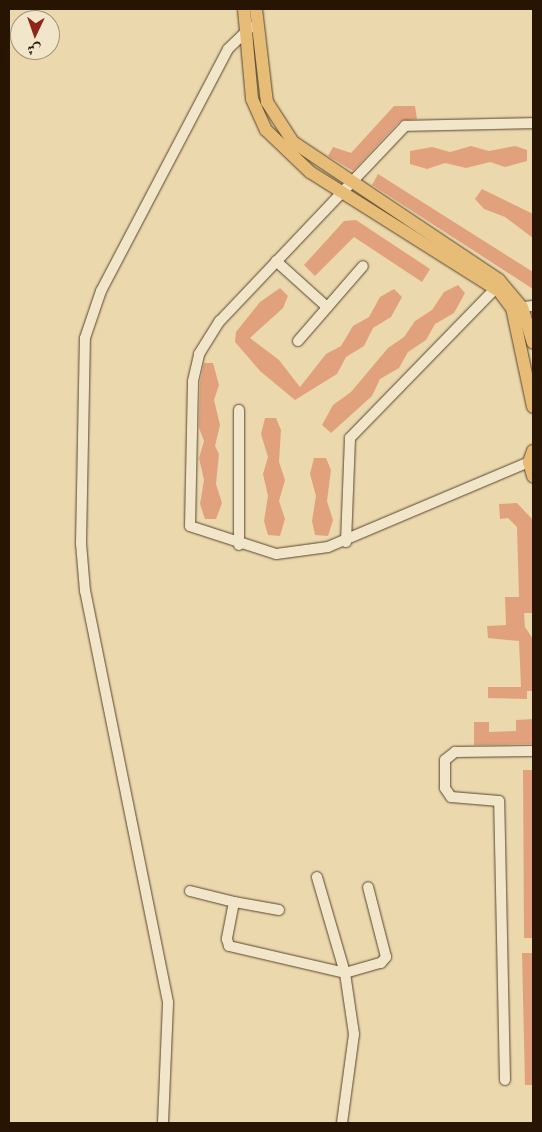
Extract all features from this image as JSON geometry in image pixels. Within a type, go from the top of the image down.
[{"type":"main road","points":[[244,9],[251,27]]},
{"type":"main road","points":[[256,9],[251,27],[250,91],[261,121],[285,152],[345,187],[498,285],[523,307],[533,342]]},
{"type":"main road","points":[[523,307],[533,407]]},
{"type":"main road","points":[[531,457],[533,476]]},
{"type":"street","points":[[163,1123],[168,1002],[85,591],[81,543],[85,346],[101,291],[228,49],[251,27]]},
{"type":"street","points":[[531,457],[346,542],[276,554],[239,545],[190,526],[192,381],[199,354],[220,321],[345,187],[405,126],[533,123]]},
{"type":"street","points":[[276,261],[327,308]]},
{"type":"street","points":[[298,341],[363,266]]},
{"type":"street","points":[[346,542],[350,438],[498,285]]},
{"type":"street","points":[[239,410],[239,545]]},
{"type":"street","points":[[505,1080],[499,801],[451,797],[445,788],[445,760],[455,752],[533,751]]},
{"type":"street","points":[[317,877],[345,973],[354,1034],[342,1123]]},
{"type":"street","points":[[234,902],[227,939],[229,946],[345,973],[381,963],[386,957],[368,887]]},
{"type":"street","points":[[190,891],[278,910]]},
{"type":"building","points":[[394,106],[415,106],[417,119],[400,121],[353,171],[328,156],[333,147],[351,153]]},
{"type":"building","points":[[471,146],[489,151],[515,146],[527,150],[527,161],[505,167],[490,162],[466,168],[445,163],[427,169],[410,164],[410,151],[432,147],[450,152]]},
{"type":"building","points":[[378,174],[533,272],[533,289],[372,185]]},
{"type":"building","points":[[482,189],[533,214],[533,238],[505,217],[484,209],[475,199]]},
{"type":"building","points":[[356,220],[430,269],[422,282],[354,237],[315,276],[304,265],[344,221]]},
{"type":"building","points":[[458,285],[465,293],[454,313],[435,324],[426,340],[408,352],[399,368],[380,379],[372,396],[331,433],[322,425],[333,405],[351,392],[388,348],[404,337],[415,321],[432,310],[444,292]]},
{"type":"building","points":[[280,288],[288,296],[283,308],[250,338],[279,360],[300,387],[326,354],[341,346],[353,326],[369,317],[380,297],[394,289],[402,297],[391,317],[373,328],[364,346],[346,357],[337,374],[295,400],[260,371],[235,342],[236,332],[260,302]]},
{"type":"building","points":[[204,363],[213,363],[219,385],[214,400],[220,425],[215,446],[219,454],[216,484],[222,503],[216,519],[205,519],[200,504],[204,480],[199,458],[204,441],[199,428],[200,382]]},
{"type":"building","points":[[265,418],[276,418],[281,430],[279,462],[285,480],[279,501],[285,519],[280,536],[268,535],[264,521],[268,496],[263,474],[268,457],[261,434]]},
{"type":"building","points":[[314,458],[326,458],[331,470],[327,501],[333,520],[328,536],[315,535],[312,521],[316,496],[310,474]]},
{"type":"building","points":[[517,503],[533,520],[533,613],[524,613],[525,627],[533,639],[533,691],[527,691],[527,699],[488,698],[488,687],[521,687],[519,641],[488,638],[487,626],[506,625],[505,597],[519,597],[517,527],[508,518],[500,519],[499,504]]},
{"type":"building","points":[[533,719],[533,744],[474,745],[474,722],[489,722],[489,732],[516,731],[516,720]]},
{"type":"building","points":[[523,770],[533,770],[533,938],[524,938]]},
{"type":"building","points":[[522,953],[533,953],[533,1085],[525,1085]]}]
